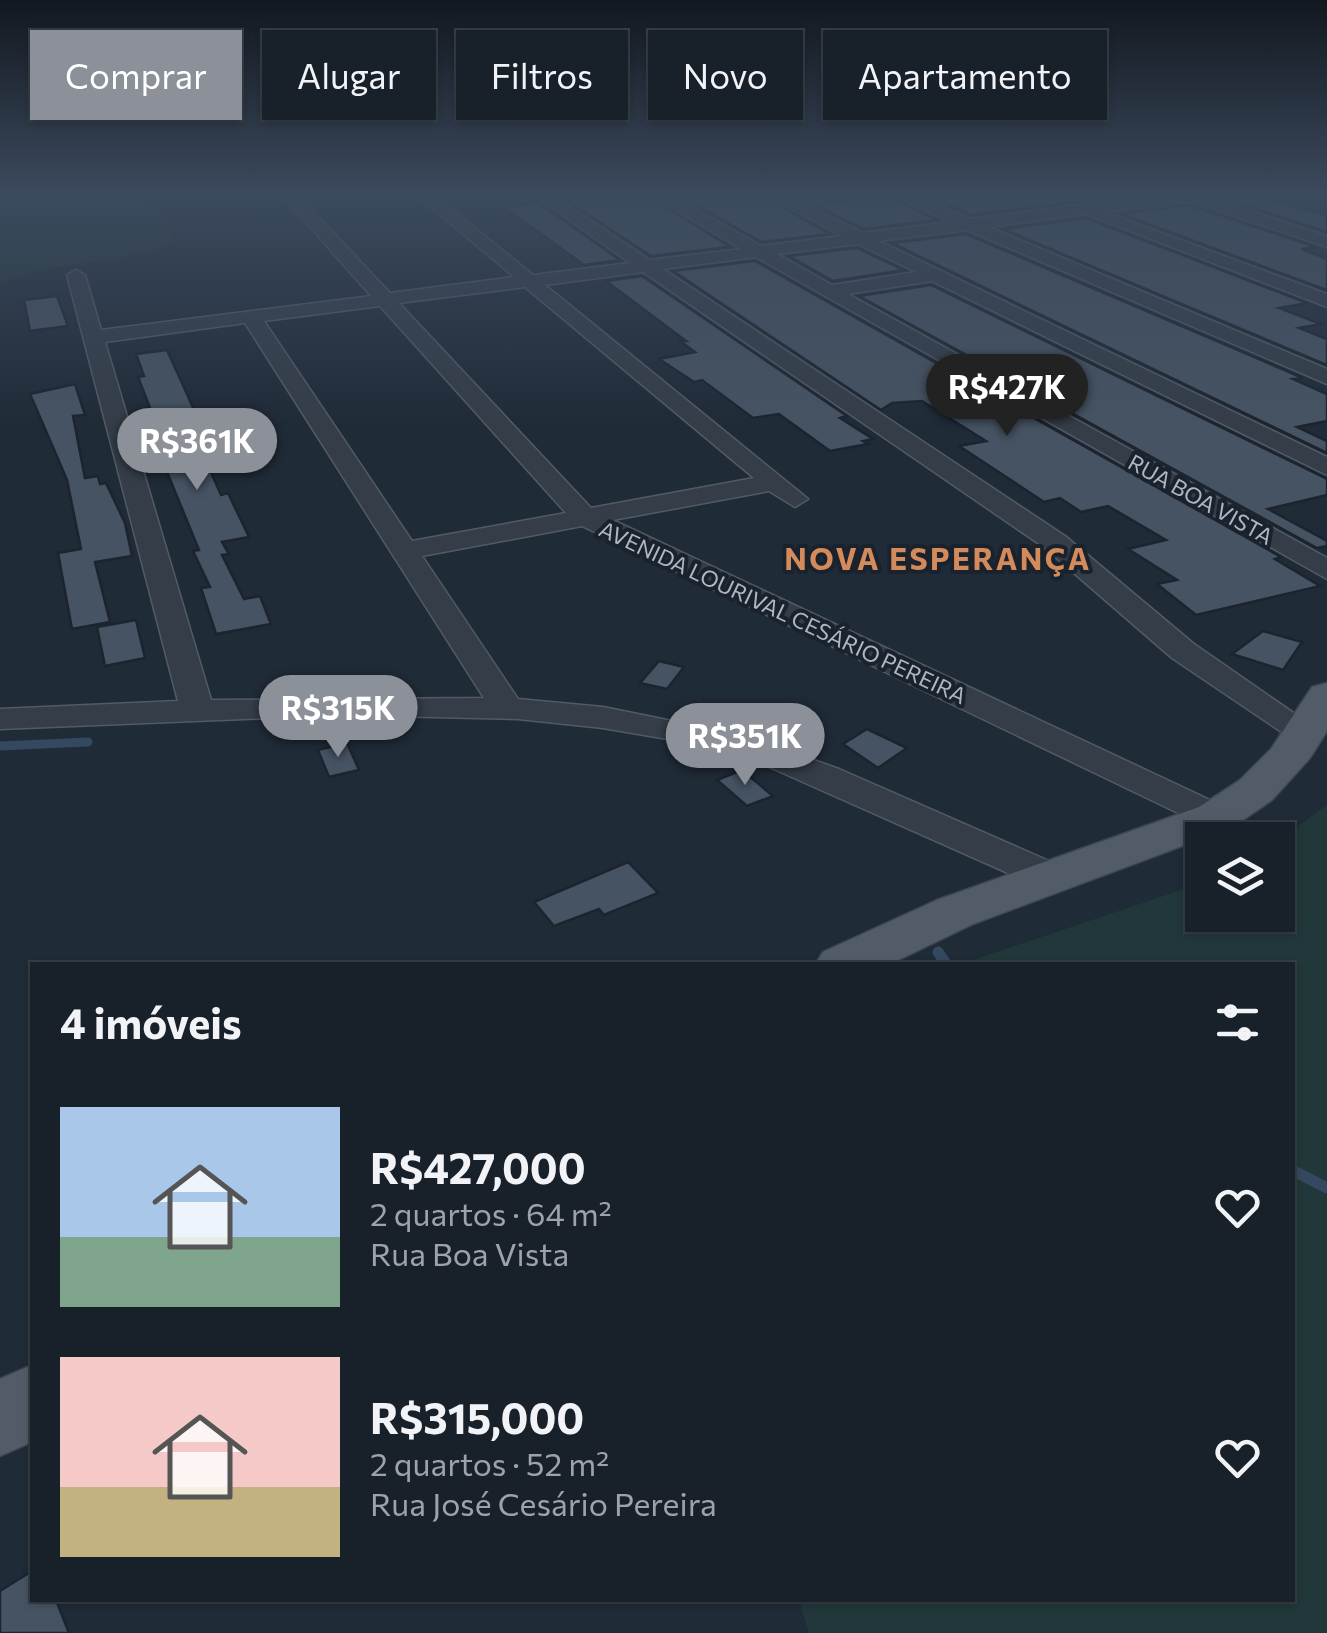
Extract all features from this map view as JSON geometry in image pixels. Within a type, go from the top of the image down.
[{"type":"main road","points":[[848,962],[941,918],[1216,817],[1256,790],[1288,758],[1316,714]]},
{"type":"main road","points":[[0,1422],[30,1400]]},
{"type":"street","name":"AVENIDA LOURIVAL CESÁRIO PEREIRA","points":[[358,270],[585,517],[1216,817]]},
{"type":"street","points":[[402,551],[585,517],[785,490],[516,270]]},
{"type":"street","points":[[94,337],[615,270]]},
{"type":"street","points":[[654,270],[1055,542],[1183,651],[1316,714]]},
{"type":"street","name":"RUA BOA VISTA","points":[[792,270],[1327,570]]},
{"type":"street","points":[[925,270],[1327,467]]},
{"type":"street","points":[[1075,270],[1327,377]]},
{"type":"street","points":[[1245,270],[1327,301]]},
{"type":"street","points":[[76,275],[198,713]]},
{"type":"street","points":[[829,291],[934,275]]},
{"type":"street","points":[[251,317],[508,709]]},
{"type":"street","points":[[0,719],[508,709],[627,722],[737,745],[1051,877]]},
{"type":"green space","points":[[0,270],[41,270],[21,276],[0,284]]},
{"type":"green space","points":[[1327,805],[1327,1633],[809,1633],[800,1602],[1295,1602],[1295,962],[967,962],[1185,889],[1185,932],[1295,932],[1295,829]]},
{"type":"building","points":[[771,270],[1281,557],[1275,559],[1320,586],[1196,615],[1157,584],[1177,580],[1128,549],[1166,540],[1108,506],[1081,512],[1060,498],[1044,502],[959,446],[986,441],[922,401],[892,403],[881,410],[673,271]]},
{"type":"building","points":[[814,270],[903,270],[833,281]]},
{"type":"building","points":[[948,270],[1051,270],[1303,378],[1293,379],[1327,394],[1327,421],[1297,427],[1327,441],[1327,453]]},
{"type":"building","points":[[1101,270],[1222,270],[1307,303],[1279,308],[1321,324],[1299,328],[1327,339],[1327,365]]},
{"type":"building","points":[[1273,270],[1327,270],[1327,290]]},
{"type":"building","points":[[642,276],[847,416],[840,418],[873,439],[863,441],[868,444],[830,451],[779,414],[753,418],[702,380],[694,382],[659,359],[695,352],[606,281]]},
{"type":"building","points":[[931,285],[1327,479],[1327,495],[1268,509],[1327,541],[1327,546],[1317,548],[859,296]]},
{"type":"building","points":[[57,296],[68,326],[30,331],[24,300]]},
{"type":"building","points":[[167,350],[206,436],[196,438],[221,495],[228,493],[249,537],[222,542],[229,554],[222,555],[244,599],[260,596],[271,624],[216,634],[201,588],[210,587],[193,551],[199,550],[151,433],[144,409],[150,408],[138,377],[144,376],[136,354]]},
{"type":"building","points":[[75,384],[85,415],[73,416],[85,478],[98,476],[100,484],[106,483],[125,523],[132,556],[95,562],[110,622],[72,629],[58,553],[81,549],[67,480],[30,394]]},
{"type":"building","points":[[136,620],[145,658],[105,666],[97,627]]},
{"type":"building","points":[[1263,631],[1302,642],[1283,670],[1232,654]]},
{"type":"building","points":[[659,661],[684,667],[667,689],[640,683]]},
{"type":"building","points":[[867,729],[907,748],[878,768],[843,744]]},
{"type":"building","points":[[347,743],[359,770],[329,777],[318,750]]},
{"type":"building","points":[[742,770],[773,796],[747,806],[717,780]]},
{"type":"building","points":[[628,862],[658,893],[604,915],[599,909],[554,926],[534,902]]},
{"type":"building","points":[[30,1572],[30,1602],[57,1602],[69,1633],[0,1633],[0,1591]]},
{"type":"waterway","points":[[0,746],[88,742]]},
{"type":"waterway","points":[[938,952],[945,962]]},
{"type":"waterway","points":[[1295,1172],[1327,1188]]},
{"type":"district","name":"NOVA ESPERANÇA","points":[[938,557]]}]
